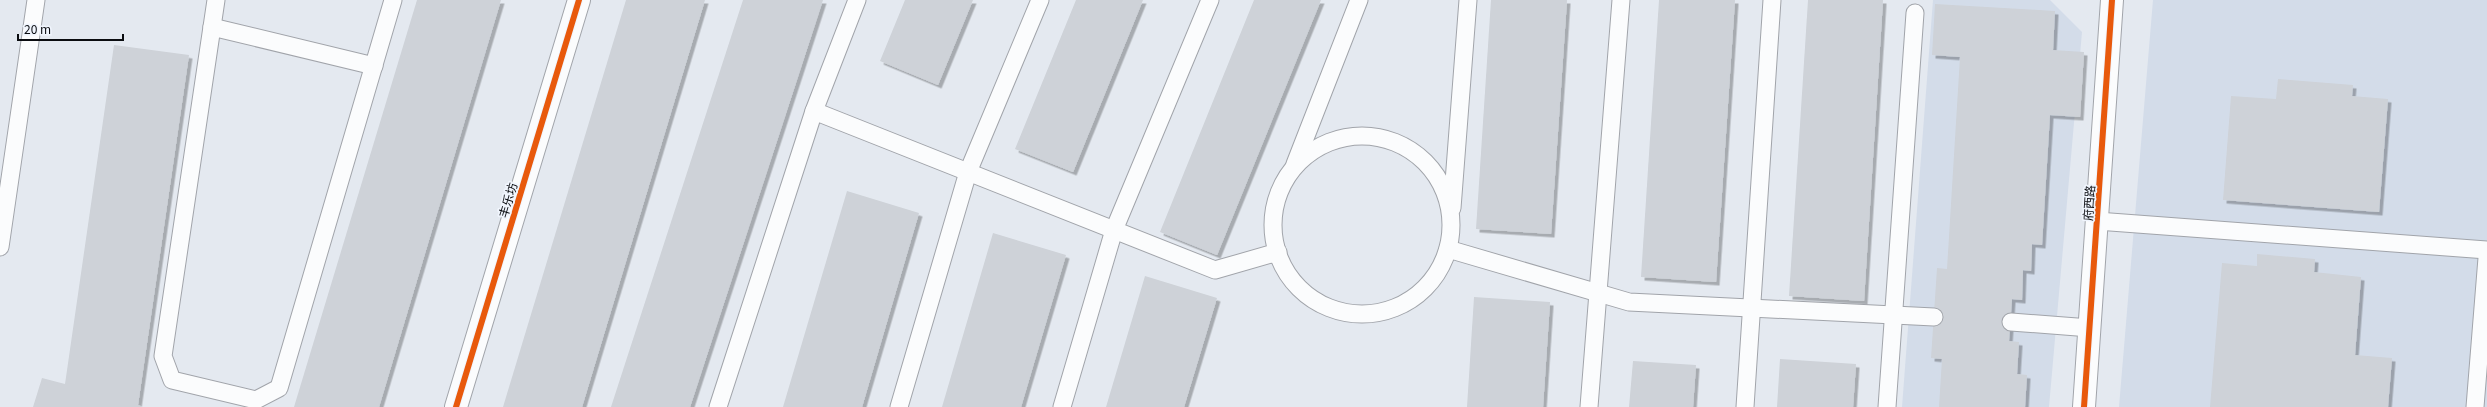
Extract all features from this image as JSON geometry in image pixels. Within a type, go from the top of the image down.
[{"type":"street","name":"丰乐坊","points":[[456,407],[579,0]]},
{"type":"street","name":"府西路","points":[[2084,407],[2112,0]]},
{"type":"lane","points":[[0,247],[36,0]]},
{"type":"lane","points":[[216,0],[162,356],[172,380],[256,400],[279,388],[393,0]]},
{"type":"lane","points":[[718,407],[814,111],[857,0]]},
{"type":"lane","points":[[899,407],[968,172],[1040,0]]},
{"type":"lane","points":[[1062,407],[1114,230],[1210,0]]},
{"type":"lane","points":[[1293,169],[1359,0]]},
{"type":"lane","points":[[1452,220],[1445,192],[1430,167],[1409,149],[1382,138],[1354,135],[1326,143],[1302,158],[1284,180],[1274,208],[1273,238],[1283,267],[1301,292],[1327,308],[1356,315],[1387,312],[1414,298],[1436,276],[1448,249],[1452,220],[1468,0]]},
{"type":"lane","points":[[1589,407],[1621,0]]},
{"type":"lane","points":[[1745,407],[1772,0]]},
{"type":"lane","points":[[1887,407],[1915,13]]},
{"type":"lane","points":[[212,27],[374,66]]},
{"type":"lane","points":[[814,111],[1215,270],[1278,252]]},
{"type":"lane","points":[[2097,220],[2487,250]]},
{"type":"lane","points":[[1448,249],[1629,302],[1934,317]]},
{"type":"lane","points":[[2474,407],[2487,258]]},
{"type":"lane","points":[[2011,322],[2090,328]]},
{"type":"shaded area","points":[[1933,0],[2050,0],[2082,32],[2049,407],[1902,407]]},
{"type":"shaded area","points":[[2153,0],[2487,0],[2487,407],[2119,407]]},
{"type":"building","points":[[417,0],[501,0],[379,407],[294,407]]},
{"type":"building","points":[[626,0],[705,0],[582,407],[503,407]]},
{"type":"building","points":[[743,0],[823,0],[690,407],[611,407]]},
{"type":"building","points":[[905,0],[973,0],[938,85],[880,61]]},
{"type":"building","points":[[1076,0],[1143,0],[1073,172],[1015,149]]},
{"type":"building","points":[[1254,0],[1321,0],[1217,255],[1160,232]]},
{"type":"building","points":[[1491,0],[1567,0],[1551,234],[1476,229]]},
{"type":"building","points":[[1659,0],[1735,0],[1716,282],[1641,277]]},
{"type":"building","points":[[1808,0],[1883,0],[1864,301],[1789,296]]},
{"type":"building","points":[[1935,4],[2055,11],[2053,50],[2084,52],[2080,117],[2050,115],[2042,245],[2032,244],[2031,271],[2023,270],[2022,300],[2012,299],[2009,341],[2019,342],[2017,374],[2027,375],[2025,407],[1939,407],[1942,359],[1931,358],[1937,268],[1947,269],[1960,57],[1932,55]]},
{"type":"building","points":[[114,45],[189,55],[138,405],[143,407],[33,407],[42,378],[65,384]]},
{"type":"building","points":[[2278,79],[2353,85],[2352,96],[2388,99],[2379,212],[2223,200],[2231,96],[2276,99]]},
{"type":"building","points":[[847,191],[919,213],[862,407],[783,407]]},
{"type":"building","points":[[993,233],[1066,255],[1021,407],[942,407]]},
{"type":"building","points":[[2257,254],[2315,259],[2314,272],[2361,277],[2355,355],[2392,358],[2388,407],[2210,407],[2222,263],[2257,266]]},
{"type":"building","points":[[1145,276],[1217,298],[1184,407],[1106,407]]},
{"type":"building","points":[[1474,297],[1550,302],[1543,407],[1467,407]]},
{"type":"building","points":[[1780,359],[1856,364],[1853,407],[1777,407]]},
{"type":"building","points":[[1633,361],[1696,365],[1693,407],[1629,407]]},
{"type":"cycle path","points":[[456,407],[579,0]]},
{"type":"cycle path","points":[[2084,407],[2112,0]]}]
